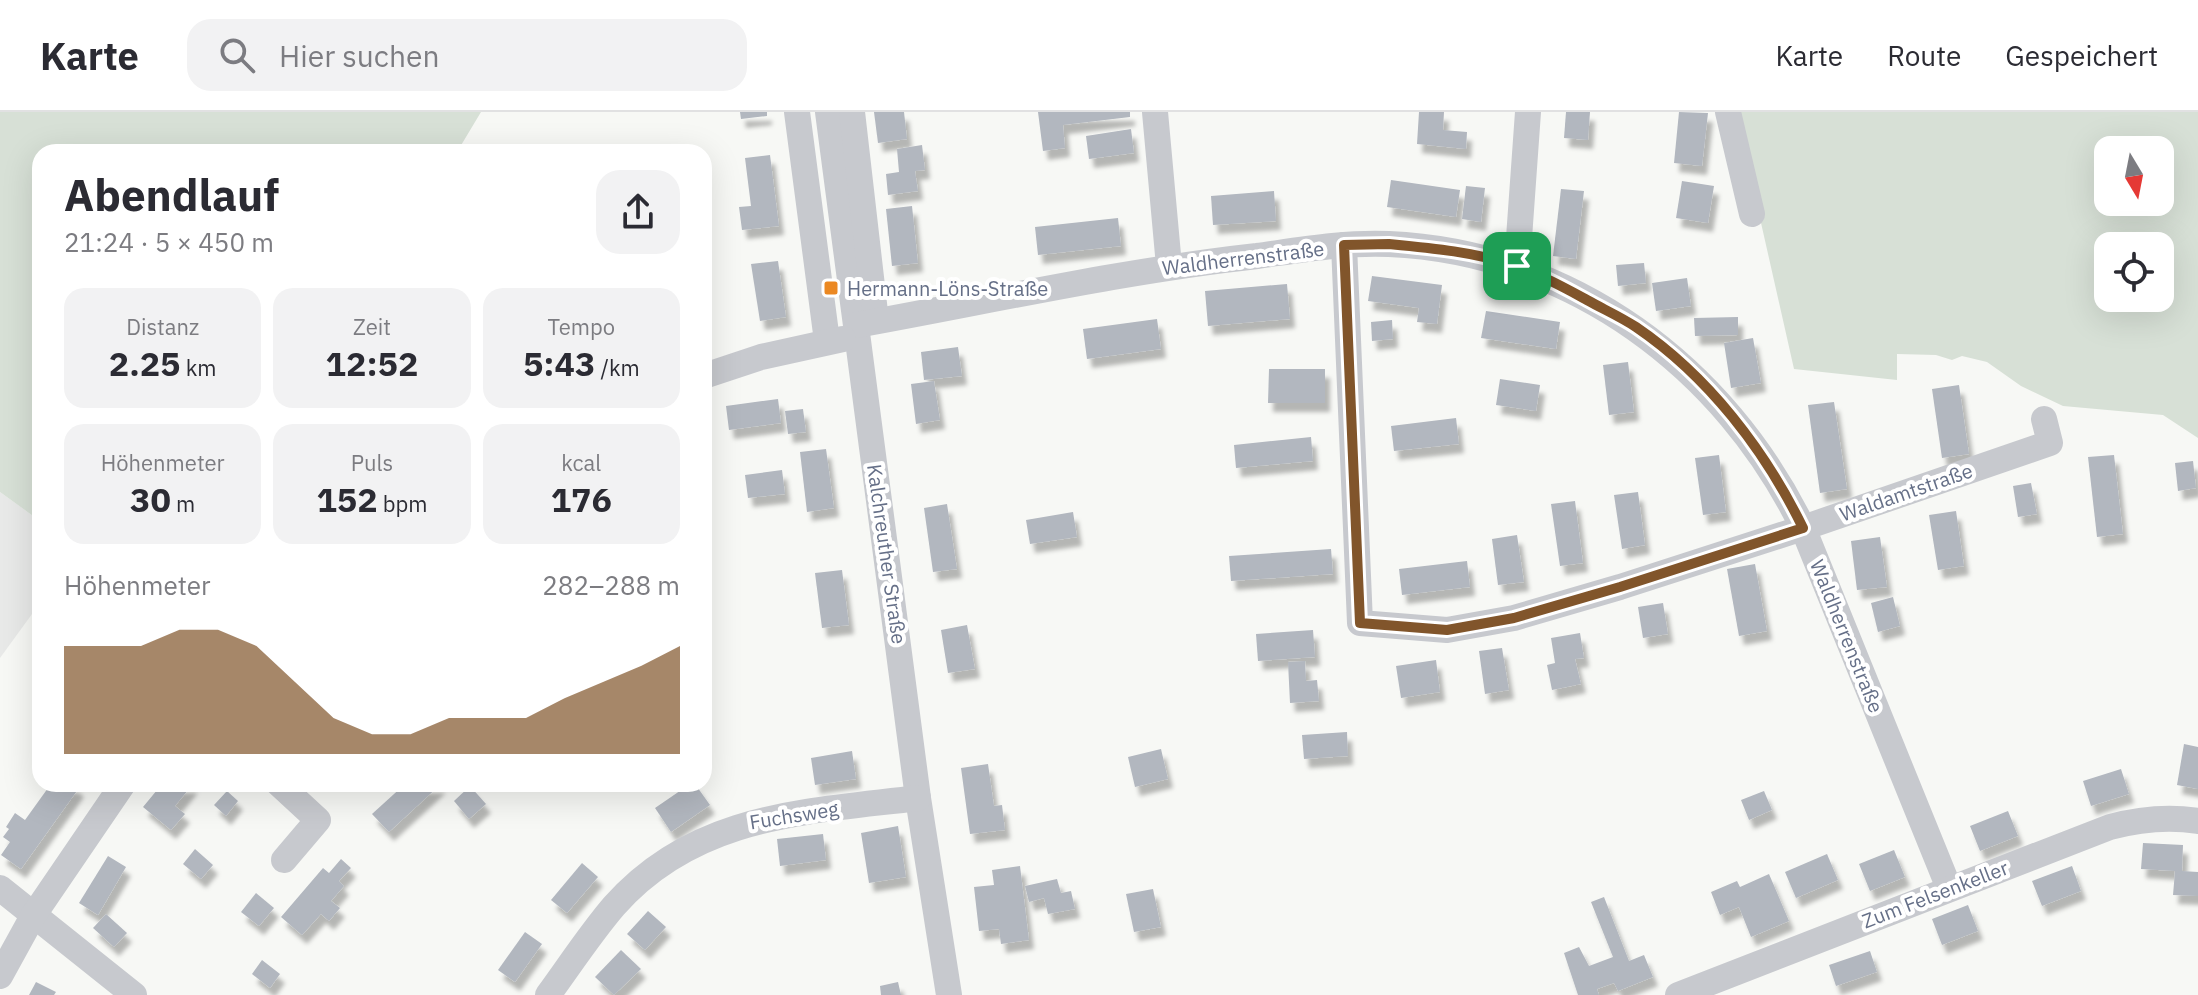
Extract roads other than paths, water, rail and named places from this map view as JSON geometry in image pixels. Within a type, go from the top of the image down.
[{"type":"street","points":[[797,112],[827,341]]},
{"type":"street","name":"Kalchreuther Straße","points":[[828,112],[864,328],[918,798],[949,995]]},
{"type":"street","points":[[712,373],[864,328],[852,112]]},
{"type":"street","points":[[1155,112],[1169,266]]},
{"type":"street","points":[[1517,266],[1528,112]]},
{"type":"street","points":[[1728,112],[1752,214]]},
{"type":"street","name":"Waldherrenstraße","points":[[864,328],[1169,266],[1344,245],[1389,244],[1452,251],[1517,266],[1569,290],[1636,327],[1677,360],[1718,401],[1757,448],[1784,489],[1803,528],[1949,888]]},
{"type":"street","name":"Waldamtstraße","points":[[1344,245],[1360,623],[1447,630],[1514,618],[1620,587],[2050,443],[2044,419]]},
{"type":"street","points":[[0,976],[33,916],[118,792]]},
{"type":"street","points":[[284,860],[318,820],[288,792]]},
{"type":"street","name":"Fuchsweg","points":[[548,995],[616,905],[672,856],[754,821],[918,798]]},
{"type":"street","name":"Zum Felsenkeller","points":[[1678,995],[2110,827],[2136,819],[2198,821]]},
{"type":"street","points":[[0,888],[134,995]]},
{"type":"place","name":"Hermann-Löns-Straße","points":[[831,288]]}]
